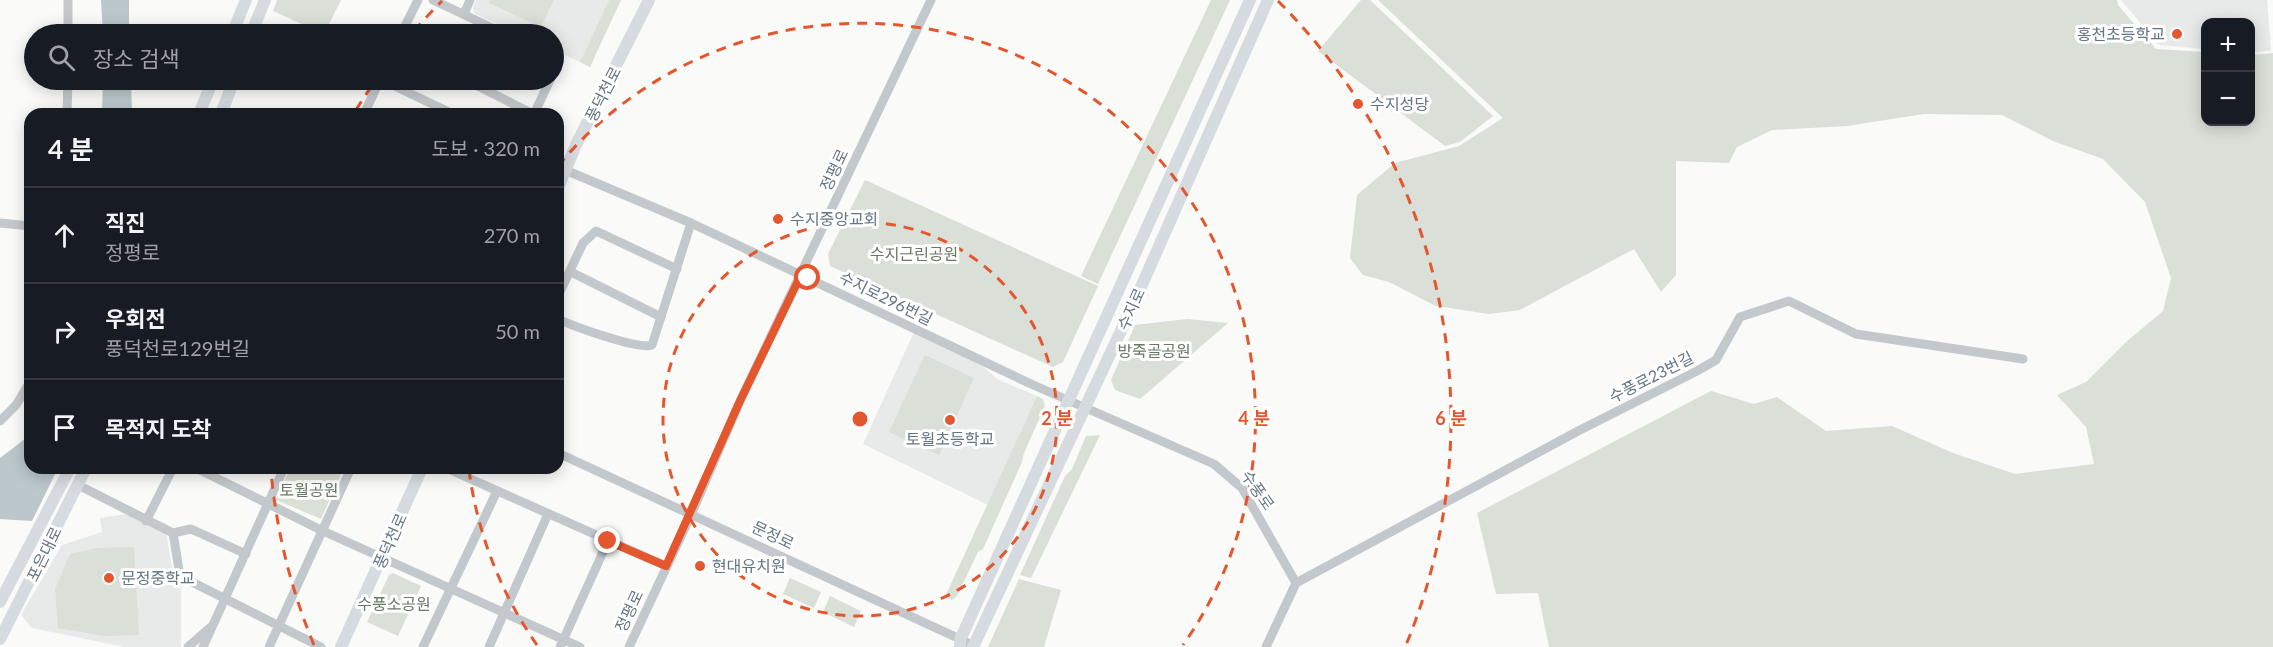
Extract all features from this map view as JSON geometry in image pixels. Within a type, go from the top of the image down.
[{"type":"main road","points":[[236,24],[244,0]]},
{"type":"main road","points":[[255,24],[265,0]]},
{"type":"main road","name":"풍덕천로","points":[[564,164],[649,0]]},
{"type":"main road","name":"수지로","points":[[960,643],[1250,0]]},
{"type":"main road","name":"수지로","points":[[974,646],[1087,407],[1268,0]]},
{"type":"main road","points":[[201,108],[209,90]]},
{"type":"main road","points":[[223,108],[230,90]]},
{"type":"main road","name":"포은대로","points":[[0,602],[67,474]]},
{"type":"main road","name":"포은대로","points":[[0,639],[83,474]]},
{"type":"main road","name":"풍덕천로","points":[[341,647],[420,474]]},
{"type":"street","points":[[68,0],[68,24]]},
{"type":"street","points":[[406,24],[418,0]]},
{"type":"street","points":[[433,0],[484,24]]},
{"type":"street","points":[[464,14],[470,0]]},
{"type":"street","name":"정평로","points":[[628,647],[691,515],[740,401],[931,0]]},
{"type":"street","points":[[67,108],[68,90]]},
{"type":"street","points":[[367,108],[376,90]]},
{"type":"street","points":[[402,90],[440,108]]},
{"type":"street","points":[[486,90],[522,108]]},
{"type":"street","points":[[537,108],[545,90]]},
{"type":"street","name":"수지로296번길","points":[[564,169],[691,223],[1030,384],[1070,399]]},
{"type":"street","points":[[0,223],[24,225]]},
{"type":"street","points":[[564,322],[647,346],[655,340],[691,223]]},
{"type":"street","points":[[564,285],[583,243],[596,231],[677,269]]},
{"type":"street","points":[[571,272],[661,317]]},
{"type":"street","name":"수풍로23번길","points":[[1296,584],[1716,360],[1740,317],[1775,304],[1789,302],[1856,334],[2023,359]]},
{"type":"street","points":[[0,421],[16,405],[24,392]]},
{"type":"street","name":"수풍로","points":[[1070,399],[1200,457],[1235,480],[1250,501],[1296,584]]},
{"type":"street","name":"문정로","points":[[564,456],[960,643],[974,646]]},
{"type":"street","points":[[146,521],[169,474]]},
{"type":"street","points":[[208,474],[323,531],[452,587],[561,643],[580,647]]},
{"type":"street","points":[[203,647],[281,474]]},
{"type":"street","points":[[269,647],[348,474]]},
{"type":"street","points":[[459,474],[666,566]]},
{"type":"street","points":[[78,485],[173,533],[191,529],[246,554]]},
{"type":"street","points":[[423,647],[497,491]]},
{"type":"street","points":[[489,647],[548,514]]},
{"type":"street","points":[[173,533],[180,576],[321,647]]},
{"type":"street","points":[[561,643],[608,541]]},
{"type":"street","points":[[1266,647],[1296,584]]},
{"type":"street","points":[[188,647],[213,625]]},
{"type":"shaded area","points":[[101,0],[129,0],[129,24],[102,24]]},
{"type":"shaded area","points":[[476,0],[609,0],[580,62],[564,55],[564,24],[498,24],[475,14],[473,8]]},
{"type":"shaded area","name":"홍천초등학교","points":[[2121,0],[2267,0],[2271,51],[2255,52],[2255,18],[2201,18],[2201,49],[2159,45]]},
{"type":"shaded area","points":[[103,90],[131,90],[132,108],[102,108]]},
{"type":"shaded area","name":"토월초등학교","points":[[914,332],[982,365],[997,379],[1037,396],[988,505],[863,444]]},
{"type":"shaded area","points":[[24,440],[24,474],[55,474],[32,521],[0,519],[0,458]]},
{"type":"shaded area","name":"문정중학교","points":[[127,514],[166,532],[173,573],[176,583],[181,584],[181,647],[125,647],[32,628],[21,615],[62,545],[102,532],[100,518]]},
{"type":"green space","points":[[277,0],[341,0],[329,24],[302,24],[273,11]]},
{"type":"green space","points":[[490,0],[554,0],[542,24],[534,24],[489,3]]},
{"type":"green space","points":[[609,0],[621,0],[590,67],[580,62]]},
{"type":"green space","points":[[1211,0],[1230,0],[1098,284],[1081,276]]},
{"type":"green space","points":[[1361,0],[1370,0],[1493,116],[1460,142],[1445,146],[1318,51]]},
{"type":"green space","points":[[1378,0],[2117,0],[2118,5],[2156,49],[2201,52],[2201,126],[2255,126],[2255,55],[2273,53],[2273,647],[1549,647],[1538,593],[1496,594],[1477,513],[1711,391],[1754,404],[1777,397],[1826,431],[1892,426],[1953,453],[2015,474],[2094,464],[2086,427],[2057,395],[2086,382],[2126,342],[2163,311],[2171,278],[2145,202],[2103,159],[2053,141],[2002,115],[1924,114],[1847,126],[1772,130],[1737,147],[1729,163],[1676,161],[1676,275],[1661,292],[1634,249],[1520,310],[1489,314],[1436,306],[1389,282],[1363,275],[1350,258],[1357,195],[1395,163],[1459,146],[1503,118]]},
{"type":"green space","name":"수지근린공원","points":[[865,180],[1098,286],[1063,362],[1053,367],[830,266],[828,254]]},
{"type":"green space","name":"방죽골공원","points":[[1187,319],[1228,323],[1140,399],[1115,390],[1111,380],[1135,325]]},
{"type":"green space","points":[[925,355],[974,378],[939,455],[889,432]]},
{"type":"green space","points":[[1037,396],[1043,399],[1045,406],[983,549],[978,552],[957,596],[952,600],[945,597]]},
{"type":"green space","points":[[1100,435],[1031,578],[1020,575],[1065,476],[1072,469],[1086,436]]},
{"type":"green space","name":"토월공원","points":[[287,474],[341,474],[321,519],[276,500]]},
{"type":"green space","points":[[134,547],[139,635],[105,636],[58,628],[55,589],[70,554],[97,548]]},
{"type":"green space","name":"수풍소공원","points":[[393,573],[421,586],[398,636],[367,622],[389,575]]},
{"type":"green space","points":[[790,578],[821,592],[814,608],[783,594]]},
{"type":"green space","points":[[1019,579],[1061,590],[1044,647],[988,647]]},
{"type":"green space","points":[[830,596],[861,611],[854,627],[823,612]]},
{"type":"place","name":"홍천초등학교","points":[[2177,34]]},
{"type":"place","name":"수지성당","points":[[1358,104]]},
{"type":"place","name":"수지중앙교회","points":[[778,219]]},
{"type":"place","name":"토월초등학교","points":[[950,420]]},
{"type":"place","name":"현대유치원","points":[[700,566]]},
{"type":"place","name":"문정중학교","points":[[109,578]]},
{"type":"route","points":[[608,541],[666,566],[691,515],[740,401],[801,275],[808,278]]}]
